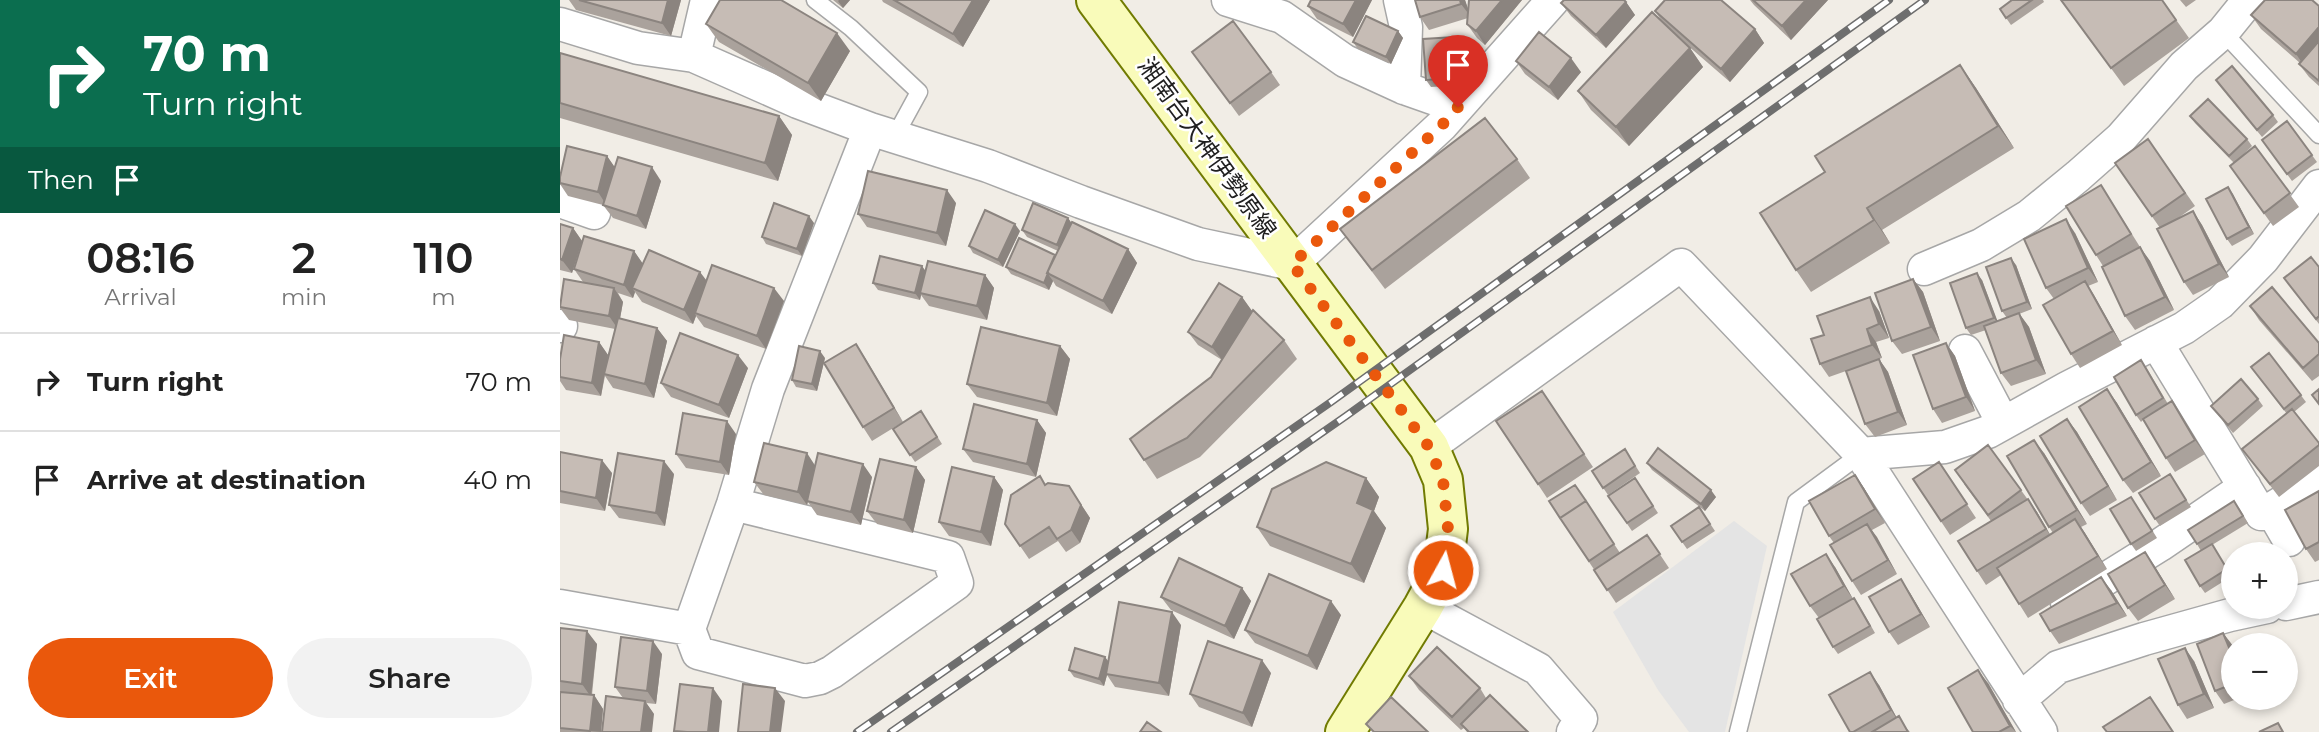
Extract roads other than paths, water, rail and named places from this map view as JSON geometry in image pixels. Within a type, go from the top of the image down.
[{"type":"main road","name":"湘南台大神伊勢原線","points":[[1096,0],[1429,447],[1443,480],[1448,529],[1443,570],[1345,732]]},
{"type":"street","points":[[694,56],[707,0]]},
{"type":"street","points":[[1228,0],[1282,17],[1345,61],[1404,88],[1458,107]]},
{"type":"street","points":[[1400,0],[1406,27],[1404,88]]},
{"type":"street","points":[[560,24],[638,48],[694,56],[798,102],[882,133],[988,166],[1198,244],[1292,264],[1441,126],[1553,0]]},
{"type":"street","points":[[1924,269],[1981,245],[2029,216],[2121,138],[2184,66],[2223,32],[2249,0]]},
{"type":"street","points":[[733,504],[948,557],[957,583],[832,672],[806,681],[698,653],[689,629],[733,504],[768,389],[882,133]]},
{"type":"street","points":[[1861,454],[1945,447],[1988,432],[2184,328],[2220,303],[2263,260],[2319,186]]},
{"type":"street","points":[[560,201],[594,213]]},
{"type":"street","points":[[1429,447],[1681,265],[1861,454],[2041,732]]},
{"type":"street","points":[[2156,342],[2261,514],[2319,480]]},
{"type":"street","points":[[1965,351],[2003,423]]},
{"type":"street","points":[[2062,607],[2245,487]]},
{"type":"street","points":[[2271,509],[2289,540]]},
{"type":"street","points":[[2298,601],[2319,597]]},
{"type":"street","points":[[560,606],[689,629]]},
{"type":"street","points":[[1423,607],[1538,669],[1581,728]]},
{"type":"street","points":[[2019,700],[2058,667],[2221,618]]},
{"type":"lane","points":[[815,0],[851,28],[919,92],[882,133]]},
{"type":"lane","points":[[2223,32],[2319,135]]},
{"type":"lane","points":[[1738,732],[1797,502],[1861,454]]},
{"type":"railway","points":[[857,732],[1331,402],[1889,0]]},
{"type":"railway","points":[[891,732],[1346,416],[1925,0]]}]
